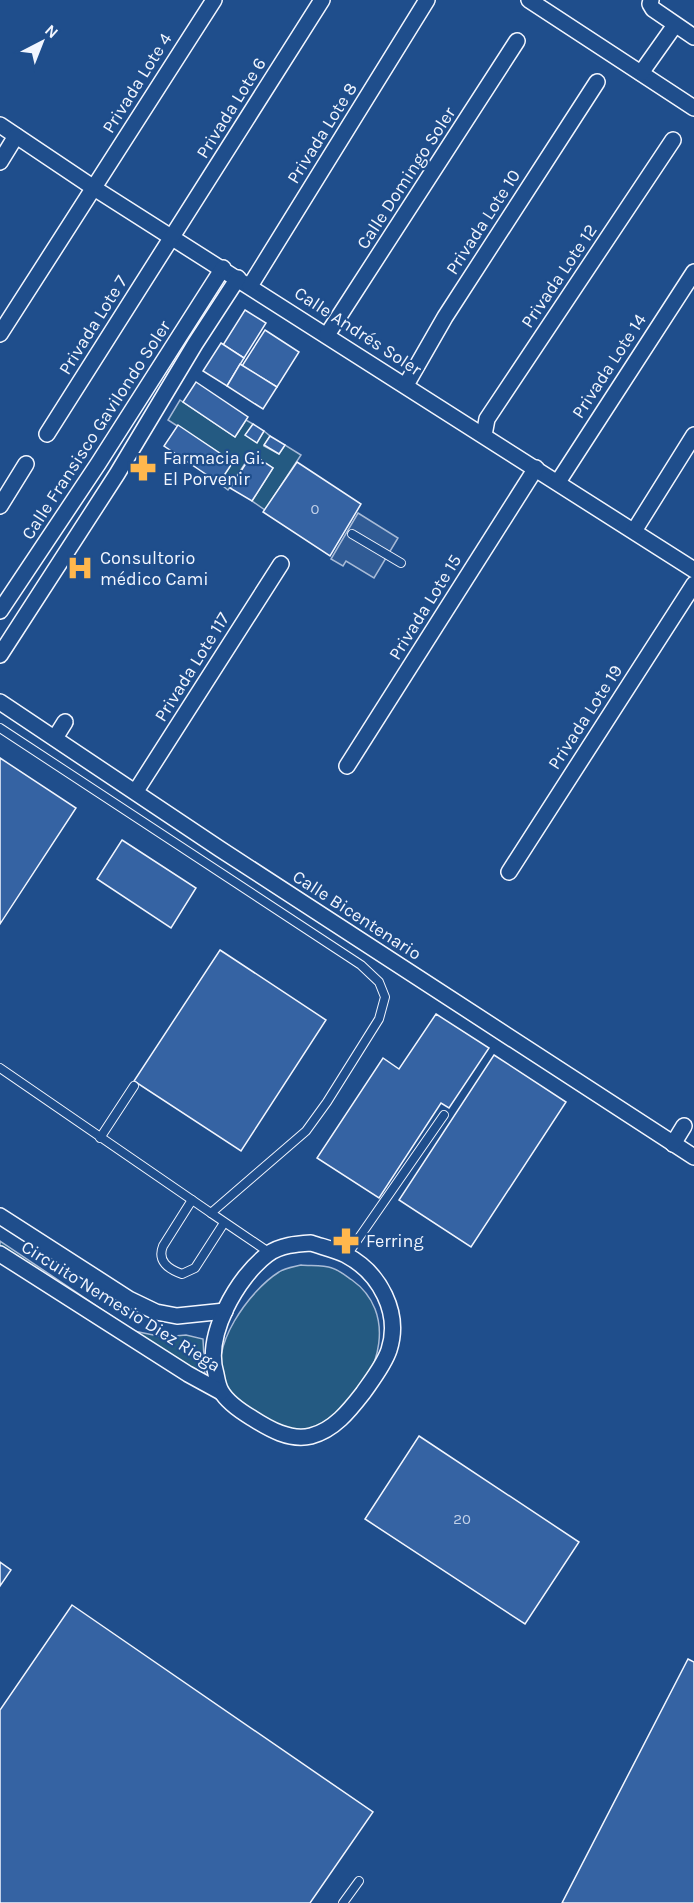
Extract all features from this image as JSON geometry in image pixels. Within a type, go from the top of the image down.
[{"type":"street","name":"Privada Lote 4","points":[[0,334],[214,0]]},
{"type":"street","name":"Privada Lote 6","points":[[172,236],[322,0]]},
{"type":"street","name":"Privada Lote 8","points":[[117,474],[195,344],[244,282],[427,0]]},
{"type":"street","points":[[651,0],[653,9],[694,37]]},
{"type":"street","points":[[537,2],[694,108]]},
{"type":"street","points":[[641,73],[675,25]]},
{"type":"street","name":"Calle Domingo Soler","points":[[327,335],[517,41]]},
{"type":"street","name":"Privada Lote 10","points":[[406,385],[445,317],[597,82]]},
{"type":"street","name":"Calle Andrés Soler","points":[[0,125],[94,188],[694,570]]},
{"type":"street","points":[[0,162],[16,136]]},
{"type":"street","name":"Privada Lote 12","points":[[484,435],[487,419],[673,141]]},
{"type":"street","name":"Privada Lote 7","points":[[47,434],[172,236]]},
{"type":"street","name":"Calle Fransisco Gavilondo Soler","points":[[0,611],[98,464],[223,268]]},
{"type":"street","name":"Privada Lote 14","points":[[558,482],[694,272]]},
{"type":"street","points":[[634,531],[694,435]]},
{"type":"street","points":[[0,506],[26,464]]},
{"type":"street","points":[[0,656],[117,474],[98,464]]},
{"type":"street","name":"Privada Lote 15","points":[[347,766],[536,468]]},
{"type":"street","name":"Privada Lote 117","points":[[136,791],[281,564]]},
{"type":"street","name":"Privada Lote 19","points":[[509,872],[694,584]]},
{"type":"street","name":"Calle Bicentenario","points":[[0,702],[220,849],[694,1157]]},
{"type":"street","points":[[56,738],[65,722]]},
{"type":"street","points":[[673,1144],[684,1126]]},
{"type":"street","name":"Circuito Nemesio Diez Riega","points":[[0,1216],[129,1299],[156,1312],[177,1316],[225,1311]]},
{"type":"street","name":"Circuito Nemesio Diez Riega","points":[[0,1254],[188,1374],[221,1392],[235,1406],[267,1428],[290,1436],[310,1436],[329,1429],[351,1409],[388,1353],[394,1334],[391,1309],[381,1286],[370,1273],[346,1255],[311,1243],[292,1244],[270,1253],[256,1265],[225,1311],[216,1333],[214,1368],[221,1392]]},
{"type":"lane","points":[[352,534],[401,564]]},
{"type":"lane","points":[[0,728],[361,965],[379,982],[386,997],[380,1019],[306,1131],[211,1213]]},
{"type":"lane","points":[[0,1068],[270,1253]]},
{"type":"lane","points":[[100,1138],[134,1086]]},
{"type":"lane","points":[[346,1255],[444,1115]]},
{"type":"lane","points":[[192,1200],[160,1253],[162,1262],[172,1270],[182,1274],[195,1268],[224,1223]]},
{"type":"lane","points":[[343,1903],[359,1881]]},
{"type":"shaded area","points":[[180,400],[235,437],[246,420],[253,424],[246,435],[257,442],[264,431],[270,436],[264,446],[279,454],[285,445],[301,455],[265,510],[252,501],[273,468],[251,454],[228,490],[219,483],[233,462],[168,420]]},
{"type":"shaded area","points":[[358,513],[398,538],[374,578],[346,561],[343,566],[331,559]]},
{"type":"shaded area","points":[[0,1241],[134,1331],[163,1337],[186,1335],[203,1339],[205,1378],[0,1255]]},
{"type":"shaded area","points":[[301,1265],[325,1266],[335,1269],[366,1293],[375,1309],[379,1326],[379,1343],[375,1361],[357,1393],[322,1425],[297,1431],[261,1423],[252,1418],[224,1384],[220,1370],[221,1354],[226,1337],[244,1306],[279,1272]]},
{"type":"building","points":[[245,310],[266,323],[244,358],[223,345]]},
{"type":"building","points":[[265,330],[299,352],[277,387],[242,366]]},
{"type":"building","points":[[221,343],[244,358],[227,386],[203,371]]},
{"type":"building","points":[[240,364],[277,387],[263,409],[227,386]]},
{"type":"building","points":[[196,382],[248,417],[235,437],[183,402]]},
{"type":"building","points":[[253,424],[264,431],[257,443],[245,435]]},
{"type":"building","points":[[178,425],[233,462],[219,483],[164,446]]},
{"type":"building","points":[[270,436],[285,445],[279,454],[264,445]]},
{"type":"building","points":[[252,454],[273,468],[252,501],[230,488]]},
{"type":"building","points":[[297,462],[361,504],[330,556],[263,512]]},
{"type":"building","points":[[0,758],[76,808],[0,924]]},
{"type":"building","points":[[122,840],[196,888],[171,928],[97,879]]},
{"type":"building","points":[[220,950],[326,1020],[241,1151],[134,1081]]},
{"type":"building","points":[[436,1014],[489,1048],[449,1108],[441,1103],[379,1198],[317,1158],[383,1058],[399,1069]]},
{"type":"building","points":[[494,1055],[566,1102],[471,1247],[399,1200]]},
{"type":"building","points":[[419,1436],[579,1542],[525,1624],[365,1519]]},
{"type":"building","points":[[0,1562],[11,1570],[0,1586]]},
{"type":"building","points":[[72,1605],[373,1812],[310,1903],[0,1903],[0,1710]]},
{"type":"building","points":[[688,1659],[694,1662],[694,1903],[562,1903]]},
{"type":"place","name":"Farmacia Gi. El Porvenir","points":[[143,468]]},
{"type":"place","name":"Consultorio médico Cami","points":[[80,568]]},
{"type":"place","name":"Ferring","points":[[346,1241]]}]
